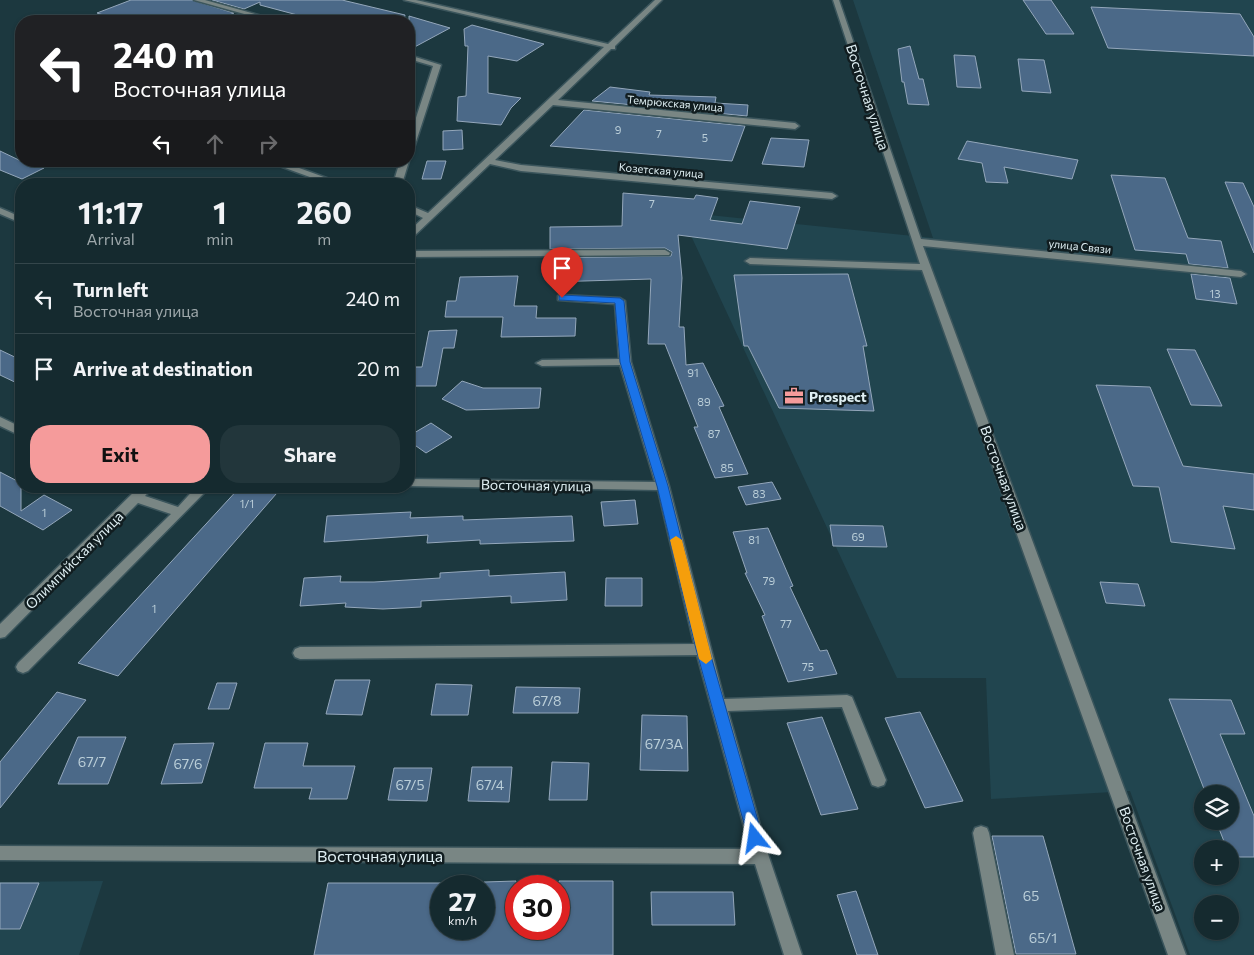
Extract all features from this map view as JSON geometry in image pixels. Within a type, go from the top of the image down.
[{"type":"street","points":[[197,0],[253,15]]},
{"type":"street","points":[[407,0],[612,47]]},
{"type":"street","points":[[415,230],[612,47],[659,0]]},
{"type":"street","name":"Восточная улица","points":[[836,0],[917,242],[1177,955]]},
{"type":"street","points":[[415,59],[438,65],[415,120]]},
{"type":"street","name":"Темрюкская улица","points":[[552,102],[795,126]]},
{"type":"street","name":"Козетская улица","points":[[489,162],[521,168],[832,196]]},
{"type":"street","points":[[288,167],[321,178]]},
{"type":"street","points":[[0,211],[15,217]]},
{"type":"street","points":[[415,211],[428,217]]},
{"type":"street","name":"улица Связи","points":[[917,242],[1241,274]]},
{"type":"street","points":[[415,254],[665,253]]},
{"type":"street","points":[[750,261],[926,266]]},
{"type":"street","points":[[562,298],[620,301],[625,362],[663,486],[703,649],[760,857],[793,955]]},
{"type":"street","points":[[542,363],[625,362]]},
{"type":"street","points":[[0,421],[15,429]]},
{"type":"street","name":"Восточная улица","points":[[415,483],[663,486]]},
{"type":"street","name":"Олимпийская улица","points":[[0,633],[138,493]]},
{"type":"street","points":[[144,493],[180,512]]},
{"type":"street","points":[[23,667],[198,493]]},
{"type":"street","points":[[300,653],[703,649]]},
{"type":"street","points":[[719,705],[847,701],[878,780]]},
{"type":"street","points":[[980,833],[1005,955]]},
{"type":"street","name":"Восточная улица","points":[[0,853],[760,857]]},
{"type":"shaded area","points":[[853,0],[1254,0],[1254,955],[1190,955],[1130,791],[991,799],[986,678],[897,678],[680,212],[933,238]]},
{"type":"shaded area","points":[[103,881],[79,955],[0,955],[0,882]]},
{"type":"building","points":[[131,0],[192,0],[234,13],[229,15],[104,15],[97,13]]},
{"type":"building","points":[[212,0],[342,0],[405,15],[298,15],[260,5],[260,2],[244,9]]},
{"type":"building","points":[[1023,0],[1051,0],[1074,34],[1046,34]]},
{"type":"building","points":[[1091,7],[1240,14],[1254,37],[1254,56],[1108,48]]},
{"type":"building","points":[[415,18],[450,28],[415,47]]},
{"type":"building","points":[[472,25],[544,44],[517,61],[488,56],[488,93],[521,98],[511,108],[501,125],[457,121],[458,97],[466,96],[468,46],[465,46],[464,29]]},
{"type":"building","points":[[910,46],[919,79],[923,79],[929,105],[908,104],[904,82],[902,82],[898,49]]},
{"type":"building","points":[[954,55],[975,56],[981,88],[957,87]]},
{"type":"building","points":[[1018,59],[1044,60],[1051,93],[1022,91]]},
{"type":"building","points":[[610,87],[650,92],[649,95],[716,97],[715,103],[748,105],[747,116],[592,101]]},
{"type":"building","points":[[584,110],[745,126],[732,161],[550,146]]},
{"type":"building","points":[[462,130],[463,149],[443,150],[443,131]]},
{"type":"building","points":[[771,138],[809,140],[804,167],[762,164]]},
{"type":"building","points":[[967,141],[1078,160],[1072,179],[1004,167],[1008,183],[986,182],[982,163],[958,159]]},
{"type":"building","points":[[0,151],[15,158],[15,167],[44,168],[24,178],[0,170]]},
{"type":"building","points":[[427,161],[446,161],[441,179],[422,179]]},
{"type":"building","points":[[1111,175],[1165,178],[1188,238],[1221,241],[1228,268],[1189,264],[1186,254],[1135,250]]},
{"type":"building","points":[[1225,182],[1243,183],[1254,207],[1254,253]]},
{"type":"building","points":[[623,193],[694,199],[696,195],[718,198],[710,220],[742,224],[750,201],[800,207],[787,249],[678,235],[682,278],[679,327],[684,327],[686,365],[703,363],[724,406],[719,407],[748,474],[715,478],[694,427],[698,427],[665,344],[648,344],[651,279],[550,282],[550,258],[671,256],[672,252],[665,248],[550,249],[550,227],[622,226]]},
{"type":"building","points":[[848,274],[867,346],[863,346],[874,411],[779,408],[748,346],[744,346],[734,275]]},
{"type":"building","points":[[1191,274],[1230,278],[1237,304],[1196,299]]},
{"type":"building","points":[[518,276],[514,306],[537,306],[536,318],[576,318],[575,336],[501,337],[503,317],[445,317],[447,301],[456,301],[460,277]]},
{"type":"building","points":[[457,330],[454,348],[443,348],[436,386],[415,386],[415,367],[422,367],[429,331]]},
{"type":"building","points":[[1167,349],[1195,350],[1222,406],[1191,405]]},
{"type":"building","points":[[0,350],[15,357],[15,382],[0,375]]},
{"type":"building","points":[[462,381],[483,388],[541,388],[539,408],[466,410],[442,399]]},
{"type":"building","points":[[1096,385],[1150,387],[1183,466],[1254,474],[1254,510],[1223,506],[1235,549],[1171,542],[1159,487],[1133,486]]},
{"type":"building","points":[[431,423],[452,437],[426,453],[415,445],[415,432]]},
{"type":"building","points":[[0,472],[15,480],[15,493],[21,493],[21,511],[44,495],[72,510],[43,530],[0,506]]},
{"type":"building","points":[[772,482],[781,499],[746,505],[738,487]]},
{"type":"building","points":[[235,493],[277,493],[118,676],[78,663]]},
{"type":"building","points":[[635,500],[638,524],[604,526],[601,502]]},
{"type":"building","points":[[411,512],[410,518],[463,516],[463,520],[572,516],[574,541],[480,544],[480,540],[427,543],[428,535],[324,542],[327,516]]},
{"type":"building","points":[[830,525],[883,526],[887,547],[833,546]]},
{"type":"building","points":[[768,528],[793,586],[790,587],[820,651],[827,650],[837,674],[788,682],[762,616],[765,615],[745,573],[747,573],[733,532]]},
{"type":"building","points":[[489,570],[489,576],[565,572],[567,600],[511,603],[511,596],[421,601],[421,607],[383,609],[345,607],[346,603],[300,606],[304,578],[341,576],[340,582],[374,582],[440,578],[440,573]]},
{"type":"building","points":[[606,578],[642,578],[642,606],[605,606]]},
{"type":"building","points":[[1100,582],[1138,584],[1145,606],[1106,603]]},
{"type":"building","points":[[335,680],[370,680],[362,715],[326,714]]},
{"type":"building","points":[[217,683],[237,683],[229,709],[208,709]]},
{"type":"building","points":[[436,684],[472,685],[468,715],[431,715]]},
{"type":"building","points":[[516,687],[580,688],[578,713],[513,713]]},
{"type":"building","points":[[57,692],[86,700],[0,808],[0,762]]},
{"type":"building","points":[[1169,699],[1231,700],[1245,734],[1220,734],[1254,816],[1254,857],[1239,857],[1239,840],[1223,840],[1220,830],[1239,830],[1239,785],[1202,785]]},
{"type":"building","points":[[920,712],[963,801],[925,808],[885,718]]},
{"type":"building","points":[[642,715],[687,716],[688,771],[640,770]]},
{"type":"building","points":[[822,717],[858,809],[821,815],[787,723]]},
{"type":"building","points":[[78,737],[126,737],[108,784],[58,784]]},
{"type":"building","points":[[214,743],[202,783],[161,784],[174,744]]},
{"type":"building","points":[[265,743],[308,743],[303,766],[355,766],[347,799],[309,799],[312,788],[254,788]]},
{"type":"building","points":[[552,762],[589,763],[587,800],[549,800]]},
{"type":"building","points":[[472,767],[512,767],[509,802],[468,801]]},
{"type":"building","points":[[394,768],[432,768],[427,801],[388,800]]},
{"type":"building","points":[[992,836],[1043,836],[1076,954],[1016,954]]},
{"type":"building","points":[[505,881],[505,940],[570,940],[570,881],[613,881],[613,955],[314,955],[328,883],[430,883],[430,940],[495,940],[495,882]]},
{"type":"building","points":[[0,883],[39,883],[20,929],[0,929]]},
{"type":"building","points":[[856,891],[878,955],[857,955],[837,895]]},
{"type":"building","points":[[651,892],[733,892],[735,925],[652,925]]},
{"type":"slow traffic","points":[[676,540],[706,659]]},
{"type":"place","name":"Prospect","points":[[794,396]]},
{"type":"route","points":[[562,298],[620,301],[625,362],[663,486],[703,649],[755,838]]}]
